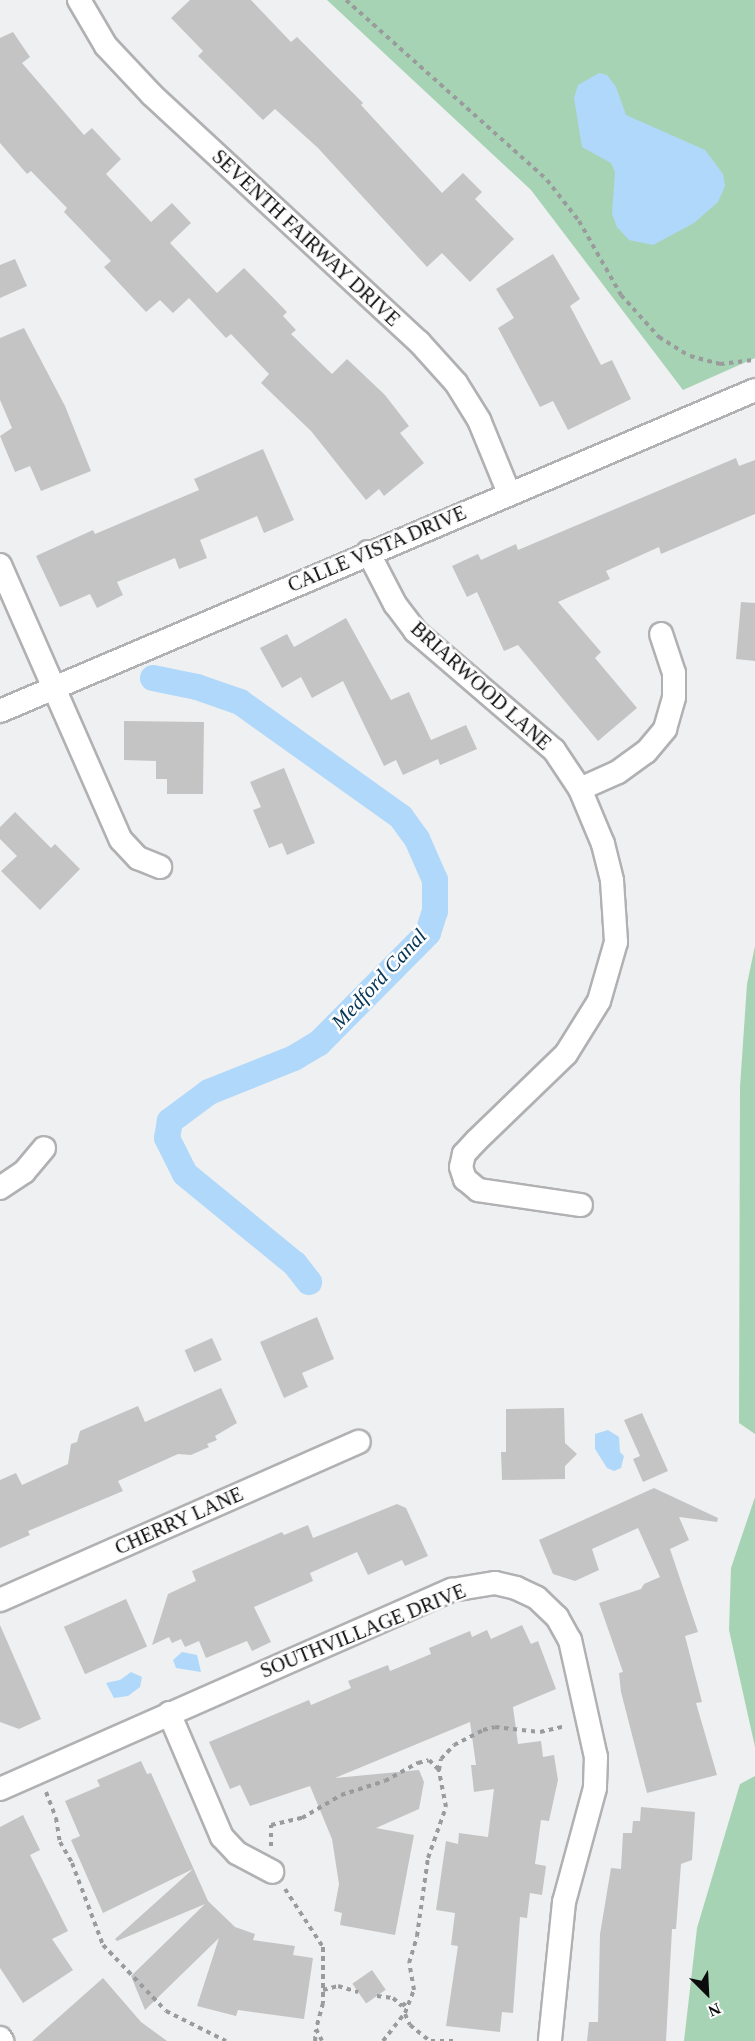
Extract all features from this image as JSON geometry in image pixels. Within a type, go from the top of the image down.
[{"type":"street","name":"SEVENTH FAIRWAY DRIVE","points":[[79,0],[106,46],[152,95],[419,342],[456,383],[479,420],[509,493]]},
{"type":"street","name":"CALLE VISTA DRIVE","points":[[0,711],[509,493],[614,453],[755,390]]},
{"type":"street","name":"BRIARWOOD LANE","points":[[369,552],[395,604],[415,631],[554,750],[580,789],[603,844],[612,881],[616,942],[609,973],[594,1010],[566,1054],[476,1141],[464,1154],[461,1167],[465,1179],[478,1190],[582,1205]]},
{"type":"street","points":[[0,565],[122,840],[138,858],[159,867]]},
{"type":"street","points":[[580,789],[618,772],[646,752],[664,729],[674,697],[674,674],[661,634]]},
{"type":"street","points":[[0,1188],[24,1172],[44,1148]]},
{"type":"street","name":"CHERRY LANE","points":[[0,1600],[359,1442]]},
{"type":"street","name":"SOUTHVILLAGE DRIVE","points":[[0,1789],[452,1590],[495,1583],[537,1598],[557,1617],[570,1640],[596,1757],[595,1788],[564,1902],[550,2041]]},
{"type":"street","points":[[169,1713],[222,1837],[237,1853],[272,1872]]},
{"type":"path","points":[[346,0],[547,180],[579,221],[621,295],[659,337],[690,356],[720,364],[755,360]]},
{"type":"path","points":[[383,2041],[405,2013],[414,1982],[409,1963],[417,1936],[426,1868],[446,1807],[439,1770],[441,1759],[454,1745],[483,1730],[495,1727],[540,1731],[589,1720]]},
{"type":"path","points":[[315,2041],[323,1990],[323,1947],[272,1872],[271,1825],[302,1818],[341,1795],[385,1780],[418,1763],[429,1760],[439,1770]]},
{"type":"path","points":[[37,1773],[57,1818],[60,1842],[72,1863],[103,1945],[166,2011],[226,2041]]},
{"type":"path","points":[[323,1990],[338,1986],[358,1992]]},
{"type":"path","points":[[377,1996],[393,1998],[402,2006],[408,2001]]},
{"type":"path","points":[[405,2013],[410,2025],[430,2041],[455,2041]]},
{"type":"path","points":[[316,2029],[322,2041]]},
{"type":"green space","points":[[327,0],[755,0],[755,358],[683,390],[531,190]]},
{"type":"green space","points":[[755,946],[755,1434],[739,1423],[740,1087],[747,984]]},
{"type":"green space","points":[[755,1497],[755,1747],[729,1630],[731,1568]]},
{"type":"green space","points":[[755,1776],[755,2041],[684,2041],[697,1928],[740,1784]]},
{"type":"water","points":[[599,73],[607,75],[616,87],[626,115],[705,150],[723,174],[725,186],[718,202],[694,223],[653,245],[629,240],[617,227],[612,214],[615,172],[611,163],[582,147],[574,98],[578,85]]},
{"type":"water","points":[[608,1430],[619,1437],[620,1452],[624,1456],[621,1468],[614,1471],[607,1468],[595,1449],[595,1434]]},
{"type":"water","points":[[182,1652],[197,1655],[201,1672],[176,1668],[173,1660]]},
{"type":"water","points":[[131,1672],[142,1677],[140,1687],[128,1696],[114,1698],[106,1683],[120,1680]]},
{"type":"building","points":[[190,0],[251,0],[291,42],[297,37],[363,103],[361,105],[442,193],[463,173],[482,192],[475,199],[514,239],[470,282],[442,253],[427,267],[318,148],[275,109],[263,120],[198,56],[203,51],[171,18]]},
{"type":"building","points":[[13,32],[30,57],[22,63],[84,135],[92,128],[121,159],[106,174],[151,222],[172,203],[191,223],[170,243],[217,293],[244,268],[287,312],[283,316],[296,330],[291,334],[332,374],[347,359],[385,395],[409,426],[400,433],[424,463],[384,496],[379,489],[366,500],[311,431],[261,383],[269,374],[231,334],[226,338],[189,298],[173,313],[160,300],[146,312],[104,267],[111,261],[64,212],[67,208],[31,171],[27,174],[0,143],[0,38]]},
{"type":"building","points":[[553,254],[580,299],[570,306],[601,365],[612,360],[631,399],[568,430],[553,401],[540,407],[498,328],[514,318],[496,289]]},
{"type":"building","points":[[15,259],[27,286],[0,298],[0,265]]},
{"type":"building","points":[[24,328],[65,406],[91,471],[41,491],[30,466],[15,472],[0,436],[12,428],[0,400],[0,338]]},
{"type":"building","points":[[263,449],[294,520],[264,533],[257,516],[200,540],[207,558],[179,569],[175,558],[117,582],[123,595],[97,608],[90,594],[60,607],[36,556],[93,530],[95,534],[199,490],[194,479]]},
{"type":"building","points":[[736,458],[739,466],[755,460],[755,514],[661,554],[659,547],[606,571],[610,579],[558,602],[601,652],[595,658],[637,708],[598,741],[518,645],[504,651],[477,592],[467,597],[452,566],[478,554],[481,560],[516,544],[518,550]]},
{"type":"building","points":[[741,602],[755,603],[755,661],[736,659]]},
{"type":"building","points":[[346,618],[391,700],[409,692],[431,740],[466,725],[477,749],[440,765],[438,759],[403,775],[396,760],[384,766],[343,681],[312,698],[301,677],[282,688],[260,648],[287,634],[294,647]]},
{"type":"building","points":[[124,721],[204,722],[203,794],[167,794],[167,779],[156,779],[156,761],[124,760]]},
{"type":"building","points":[[284,768],[315,843],[287,855],[282,843],[269,848],[253,810],[261,807],[250,782]]},
{"type":"building","points":[[15,812],[51,848],[55,844],[80,869],[40,910],[1,871],[17,856],[0,839],[0,827]]},
{"type":"building","points":[[317,1317],[334,1359],[302,1373],[308,1387],[284,1398],[260,1342]]},
{"type":"building","points":[[212,1338],[222,1360],[194,1372],[185,1350]]},
{"type":"building","points":[[221,1388],[237,1423],[215,1436],[217,1440],[207,1444],[209,1447],[191,1455],[178,1454],[118,1481],[123,1491],[28,1531],[30,1535],[0,1548],[0,1480],[16,1473],[22,1485],[68,1464],[71,1444],[77,1442],[80,1431],[138,1406],[145,1422]]},
{"type":"building","points":[[564,1408],[565,1443],[577,1454],[565,1466],[565,1479],[502,1480],[501,1452],[506,1452],[506,1409]]},
{"type":"building","points":[[642,1413],[668,1471],[643,1482],[633,1459],[640,1456],[624,1420]]},
{"type":"building","points":[[654,1488],[718,1518],[717,1522],[679,1517],[689,1540],[670,1549],[698,1632],[685,1636],[702,1702],[696,1703],[717,1775],[647,1793],[621,1692],[619,1673],[623,1672],[599,1603],[641,1589],[644,1584],[660,1577],[638,1528],[592,1549],[599,1570],[575,1581],[553,1574],[539,1540]]},
{"type":"building","points":[[397,1504],[406,1508],[428,1556],[405,1566],[402,1560],[368,1575],[357,1552],[310,1573],[313,1581],[254,1607],[271,1642],[252,1651],[247,1641],[206,1658],[199,1641],[185,1647],[181,1639],[172,1643],[169,1637],[152,1645],[168,1594],[196,1581],[192,1571],[282,1532],[284,1535],[308,1525],[313,1538]]},
{"type":"building","points":[[126,1599],[147,1647],[85,1674],[64,1627]]},
{"type":"building","points":[[0,1625],[41,1719],[19,1729],[0,1722]]},
{"type":"building","points":[[522,1625],[531,1644],[538,1641],[556,1689],[513,1707],[518,1744],[541,1741],[543,1757],[554,1755],[558,1780],[549,1821],[541,1820],[535,1864],[546,1866],[542,1895],[530,1893],[527,1918],[520,1917],[513,2013],[502,2012],[500,2032],[446,2026],[458,1946],[451,1945],[455,1913],[436,1910],[446,1841],[458,1844],[459,1833],[488,1837],[494,1789],[474,1792],[471,1765],[476,1765],[470,1722],[335,1778],[419,1770],[424,1782],[419,1809],[376,1828],[414,1835],[395,1935],[340,1925],[342,1913],[334,1911],[339,1884],[332,1839],[310,1786],[250,1806],[240,1785],[230,1789],[209,1742],[309,1700],[311,1705],[351,1688],[348,1681],[388,1665],[390,1671],[431,1654],[429,1648],[470,1631],[472,1637],[487,1630],[491,1639]]},
{"type":"building","points":[[141,1761],[147,1774],[151,1773],[208,1901],[235,1927],[255,1934],[253,1940],[295,1946],[293,1955],[313,1958],[304,2019],[238,2010],[236,2016],[197,2006],[219,1938],[145,2010],[131,1976],[205,1904],[117,1941],[115,1939],[193,1869],[103,1913],[71,1840],[80,1836],[65,1801],[100,1786],[97,1780]]},
{"type":"building","points":[[641,1807],[695,1812],[692,1860],[681,1864],[676,1929],[672,1929],[666,2041],[587,2041],[589,2022],[598,2022],[600,1934],[611,1868],[621,1869],[623,1833],[632,1833],[633,1821],[640,1821]]},
{"type":"building","points":[[23,1815],[40,1850],[30,1855],[68,1931],[52,1939],[73,1970],[23,2003],[0,1968],[0,1827]]},
{"type":"building","points":[[372,1970],[386,1990],[366,2003],[352,1984]]},
{"type":"building","points":[[103,1978],[141,2022],[167,2041],[32,2041]]},
{"type":"waterway","name":"Medford Canal","points":[[153,678],[197,687],[240,702],[401,817],[417,839],[435,880],[435,911],[428,933],[319,1043],[294,1058],[209,1092],[170,1121],[167,1138],[185,1174],[295,1264],[309,1282]]}]
